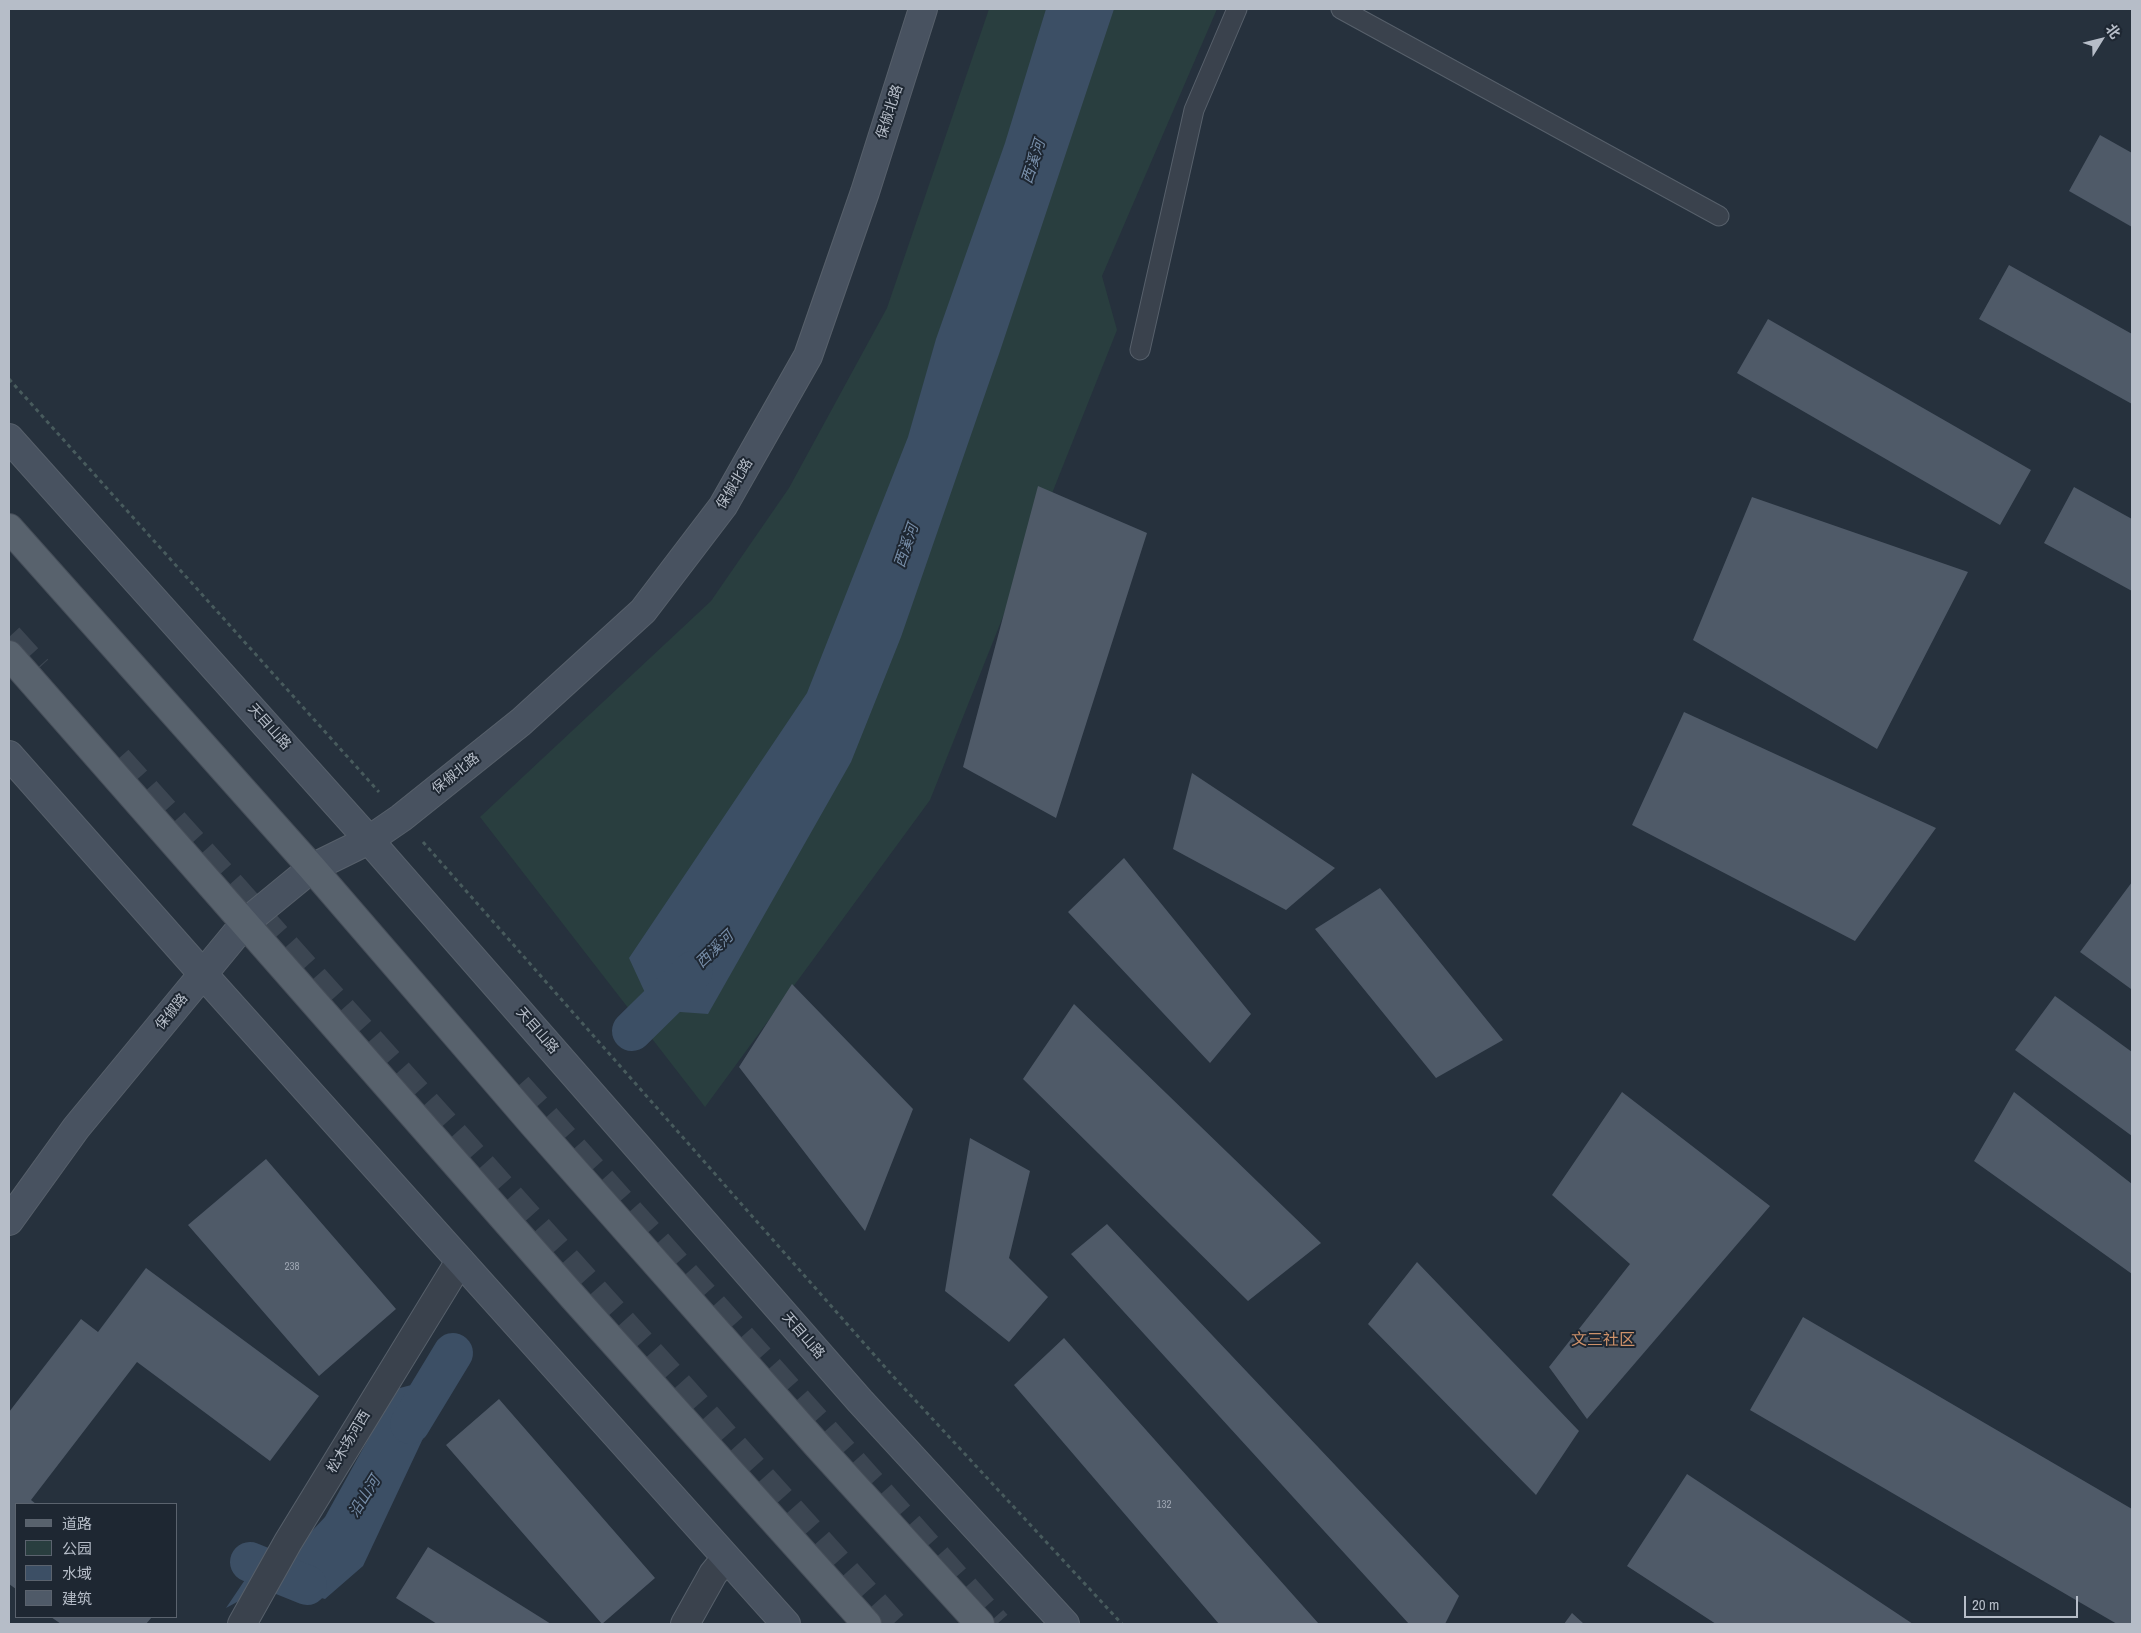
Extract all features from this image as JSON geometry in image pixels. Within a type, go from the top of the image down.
[{"type":"main road","name":"保俶北路","points":[[369,840],[401,818],[521,722],[643,611],[723,506],[808,356],[865,192],[923,9]]},
{"type":"main road","name":"天目山路","points":[[9,438],[369,840],[860,1401],[1065,1624]]},
{"type":"main road","points":[[9,528],[312,868],[533,1124],[817,1445],[980,1624]]},
{"type":"main road","points":[[9,655],[574,1298],[867,1624]]},
{"type":"main road","points":[[9,755],[202,974],[786,1624]]},
{"type":"main road","name":"保俶路","points":[[9,1221],[76,1128],[245,923],[312,868],[369,840]]},
{"type":"street","name":"松木场河西","points":[[242,1624],[284,1548],[460,1261]]},
{"type":"street","points":[[685,1624],[713,1574],[726,1558]]},
{"type":"lane","points":[[1140,350],[1194,110],[1237,9]]},
{"type":"lane","points":[[1341,9],[1719,216]]},
{"type":"path","points":[[9,379],[401,818],[892,1374],[1122,1624]]},
{"type":"green space","points":[[989,9],[1217,9],[1102,276],[1117,330],[930,800],[705,1107],[480,817],[711,601],[789,488],[887,308]]},
{"type":"water","points":[[1046,9],[1114,9],[999,354],[901,637],[851,762],[708,1014],[653,1010],[629,958],[807,693],[908,437],[936,339],[1005,143]]},
{"type":"water","points":[[438,1378],[434,1415],[363,1566],[325,1599],[270,1584],[226,1608],[265,1550],[296,1548],[325,1517],[396,1389]]},
{"type":"building","points":[[2100,135],[2132,153],[2132,227],[2069,191]]},
{"type":"building","points":[[2009,265],[2132,334],[2132,404],[1979,319]]},
{"type":"building","points":[[1768,319],[2031,470],[2000,525],[1737,373]]},
{"type":"building","points":[[1038,486],[1147,533],[1056,818],[963,767]]},
{"type":"building","points":[[2074,487],[2132,519],[2132,591],[2044,543]]},
{"type":"building","points":[[1752,497],[1968,572],[1877,749],[1693,640]]},
{"type":"building","points":[[1684,712],[1936,828],[1855,941],[1632,825]]},
{"type":"building","points":[[1192,773],[1335,868],[1286,910],[1173,849]]},
{"type":"building","points":[[1124,858],[1251,1014],[1210,1063],[1068,912]]},
{"type":"building","points":[[2132,882],[2132,988],[2131,989],[2080,952]]},
{"type":"building","points":[[1380,888],[1503,1040],[1436,1078],[1315,929]]},
{"type":"building","points":[[792,984],[913,1109],[865,1231],[739,1067]]},
{"type":"building","points":[[2055,996],[2132,1052],[2132,1136],[2015,1050]]},
{"type":"building","points":[[1074,1004],[1321,1243],[1248,1301],[1023,1079]]},
{"type":"building","points":[[1622,1092],[1770,1206],[1587,1419],[1549,1367],[1630,1264],[1552,1195]]},
{"type":"building","points":[[2014,1092],[2132,1184],[2132,1274],[1974,1161]]},
{"type":"building","points":[[970,1138],[1030,1171],[1009,1258],[1048,1297],[1009,1342],[945,1291]]},
{"type":"building","points":[[266,1159],[396,1309],[319,1376],[188,1225]]},
{"type":"building","points":[[1107,1224],[1459,1596],[1445,1624],[1409,1624],[1071,1254]]},
{"type":"building","points":[[1417,1262],[1579,1431],[1536,1495],[1368,1324]]},
{"type":"building","points":[[146,1268],[319,1396],[270,1461],[137,1362],[31,1500],[35,1503],[15,1503],[15,1588],[9,1584],[9,1412],[81,1319],[98,1332]]},
{"type":"building","points":[[1803,1317],[2132,1509],[2132,1624],[2117,1624],[1750,1410]]},
{"type":"building","points":[[1064,1338],[1319,1624],[1219,1624],[1014,1385]]},
{"type":"building","points":[[499,1399],[655,1578],[602,1624],[446,1445]]},
{"type":"building","points":[[1687,1474],[1913,1624],[1716,1624],[1627,1566]]},
{"type":"building","points":[[428,1547],[551,1624],[437,1624],[396,1598]]},
{"type":"building","points":[[1572,1613],[1584,1624],[1564,1624]]},
{"type":"building","points":[[52,1618],[151,1618],[146,1624],[61,1624]]},
{"type":"waterway","name":"西溪河","points":[[632,1031],[693,971]]},
{"type":"waterway","name":"沿山河","points":[[410,1424],[453,1353]]},
{"type":"waterway","name":"沿山河","points":[[250,1562],[307,1585]]},
{"type":"tunnel","points":[[9,637],[38,669]]},
{"type":"tunnel","points":[[118,759],[893,1624]]},
{"type":"tunnel","points":[[518,1086],[997,1624]]},
{"type":"district","name":"文三社区","points":[[1603,1341]]}]
